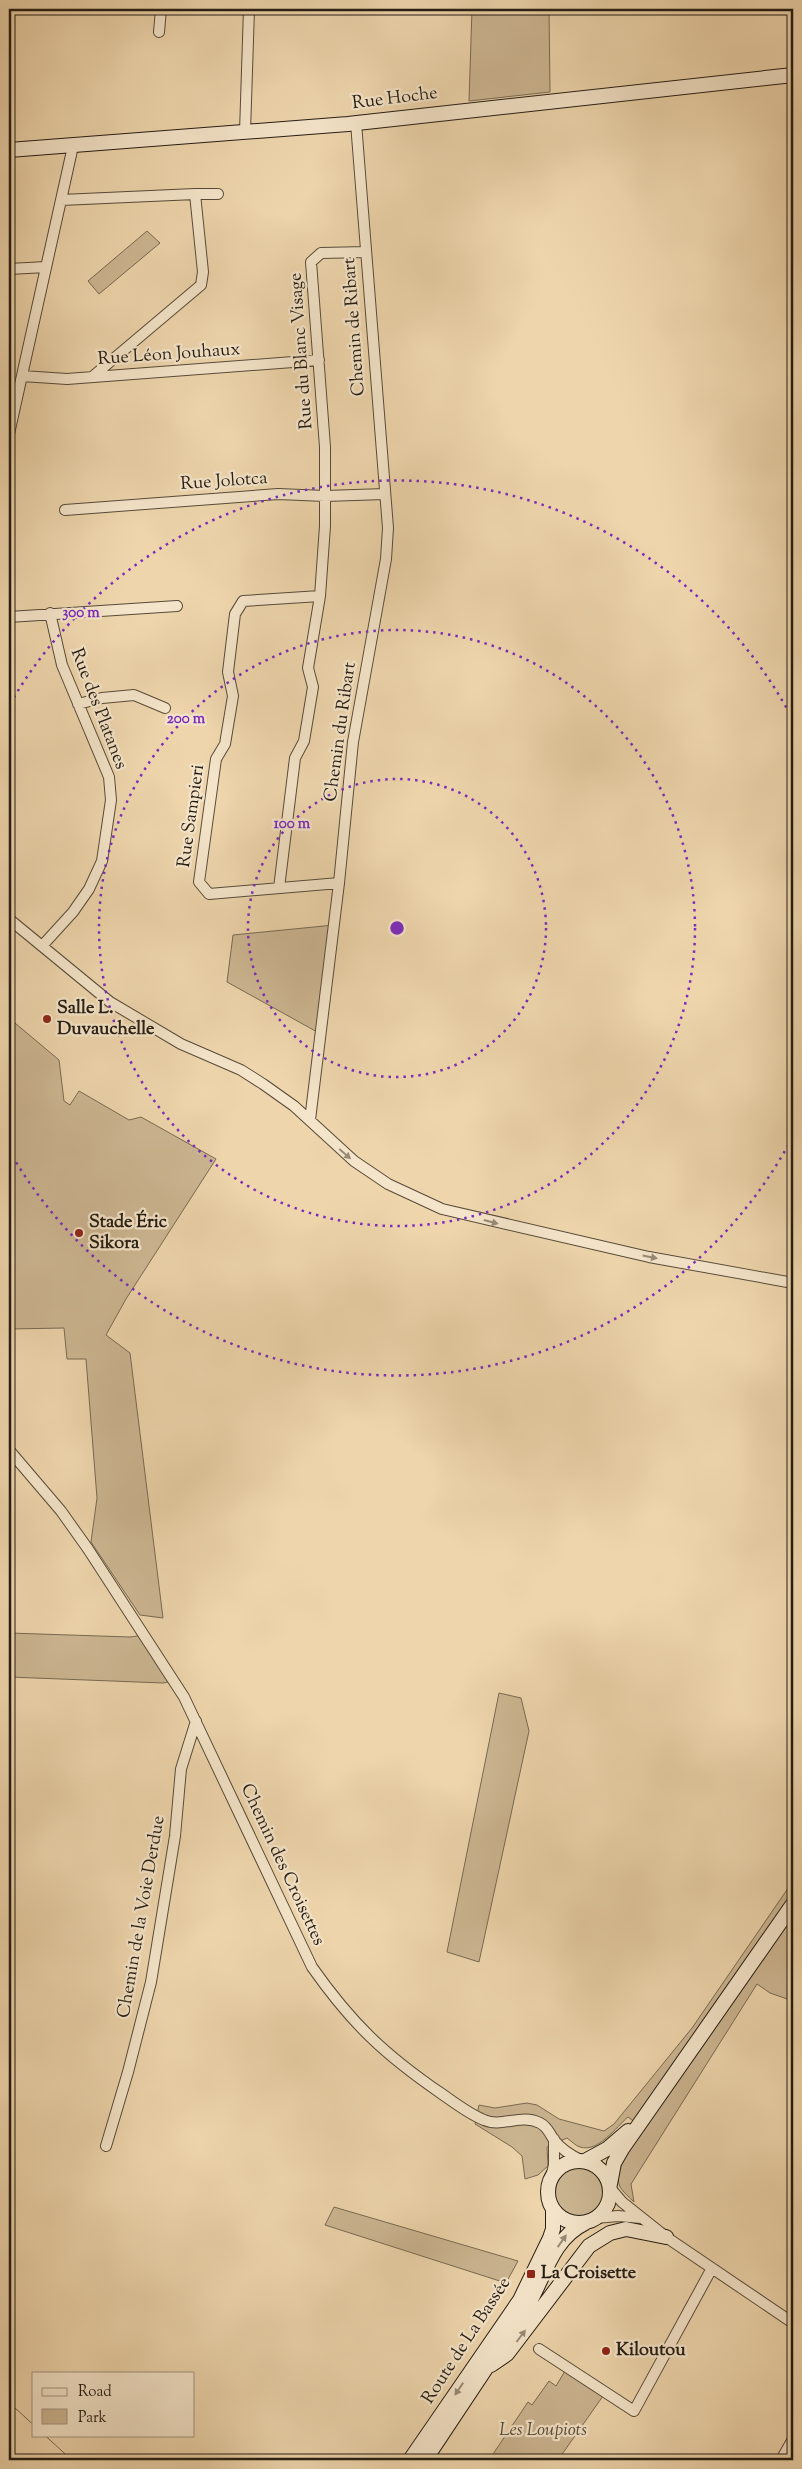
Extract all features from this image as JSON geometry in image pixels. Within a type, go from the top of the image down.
[{"type":"highway","points":[[9,2415],[58,2460]]},
{"type":"highway","points":[[9,2435],[34,2460]]},
{"type":"main road","name":"Rue Hoche","points":[[9,150],[356,123],[789,76]]},
{"type":"main road","points":[[642,2120],[607,2149],[583,2160],[564,2164],[551,2177],[547,2193],[552,2209],[567,2221],[591,2221],[608,2206],[614,2163],[793,1904]]},
{"type":"main road","points":[[583,2160],[603,2171],[610,2186]]},
{"type":"main road","name":"Route de La Bassée","points":[[410,2460],[520,2300],[550,2238],[552,2209]]},
{"type":"main road","name":"Route de La Bassée","points":[[425,2460],[528,2305],[546,2266],[562,2240],[573,2229],[591,2221]]},
{"type":"main road","points":[[486,2368],[507,2354],[590,2246],[610,2233],[626,2229],[666,2237]]},
{"type":"street","points":[[159,32],[161,9]]},
{"type":"street","points":[[245,132],[249,9]]},
{"type":"street","name":"Chemin de Ribart","points":[[356,123],[388,528]]},
{"type":"street","points":[[9,434],[73,146]]},
{"type":"street","points":[[92,377],[201,285],[203,272],[195,194]]},
{"type":"street","points":[[61,200],[218,194]]},
{"type":"street","name":"Rue du Blanc Visage","points":[[325,496],[325,447],[311,262],[321,253],[366,252]]},
{"type":"street","points":[[9,269],[46,267]]},
{"type":"street","name":"Rue Léon Jouhaux","points":[[22,376],[67,379],[318,360]]},
{"type":"street","name":"Rue Jolotca","points":[[66,510],[278,494],[325,496],[385,494]]},
{"type":"street","points":[[279,888],[295,758],[304,741],[313,687],[308,668],[320,596],[326,526],[325,496]]},
{"type":"street","name":"Chemin du Ribart","points":[[310,1120],[339,883],[353,742],[386,559],[388,528]]},
{"type":"street","name":"Rue Sampieri","points":[[320,596],[243,601],[235,614],[228,672],[233,696],[225,744],[216,759],[198,882],[208,894],[339,883]]},
{"type":"street","points":[[9,617],[177,606]]},
{"type":"street","name":"Rue des Platanes","points":[[42,946],[73,912],[89,888],[102,861],[109,809],[109,777],[62,666],[50,613]]},
{"type":"street","points":[[78,704],[102,698],[134,695],[165,708]]},
{"type":"street","points":[[9,919],[110,1002],[136,1019],[181,1044],[240,1070],[263,1084],[310,1120],[361,1166],[388,1184],[442,1209],[649,1257],[793,1283]]},
{"type":"street","name":"Chemin des Croisettes","points":[[9,1450],[61,1511],[142,1630],[184,1697],[312,1967],[334,1998],[366,2036],[403,2068],[472,2114],[492,2123],[526,2119],[539,2122],[547,2128],[563,2150],[583,2160]]},
{"type":"street","name":"Chemin de la Voie Derdue","points":[[106,2146],[128,2072],[151,1982],[175,1836],[181,1769],[196,1721]]},
{"type":"street","points":[[551,2177],[554,2165],[554,2139]]},
{"type":"street","points":[[610,2186],[622,2202],[666,2237],[793,2323]]},
{"type":"street","points":[[591,2221],[618,2216],[641,2218]]},
{"type":"street","points":[[539,2348],[634,2411],[712,2268]]},
{"type":"street","points":[[781,2460],[793,2439]]},
{"type":"green space","points":[[472,9],[549,9],[550,92],[469,101]]},
{"type":"green space","points":[[147,231],[160,243],[99,294],[88,281]]},
{"type":"green space","points":[[334,925],[319,1033],[227,982],[233,935]]},
{"type":"green space","points":[[9,1018],[59,1060],[64,1101],[70,1105],[79,1091],[129,1120],[141,1117],[216,1159],[126,1299],[106,1335],[130,1353],[163,1618],[140,1615],[91,1542],[97,1498],[86,1359],[67,1359],[64,1328],[9,1329]]},
{"type":"green space","points":[[9,1633],[130,1637],[144,1635],[174,1681],[163,1683],[9,1677]]},
{"type":"green space","points":[[499,1693],[521,1698],[529,1731],[479,1962],[447,1952]]},
{"type":"green space","points":[[793,1881],[793,2001],[770,1993],[757,1984],[631,2184],[634,2202],[620,2187],[618,2180],[619,2172],[625,2157],[644,2129],[628,2117],[600,2143],[593,2146],[587,2148],[580,2147],[567,2138],[547,2147],[548,2166],[538,2175],[525,2179],[522,2156],[512,2147],[475,2124],[479,2105],[495,2108],[527,2103],[537,2105],[559,2119],[604,2131],[614,2124],[692,2028]]},
{"type":"green space","points":[[574,2166],[584,2166],[598,2173],[605,2187],[605,2197],[598,2211],[584,2218],[574,2218],[564,2214],[557,2207],[553,2197],[553,2187],[557,2177],[564,2170]]},
{"type":"green space","points":[[334,2207],[518,2261],[506,2283],[325,2225]]},
{"type":"green space","name":"Les Loupiots","points":[[565,2371],[603,2396],[558,2460],[489,2460],[528,2402],[532,2405],[549,2381],[556,2386]]},
{"type":"place","name":"Salle L. Duvauchelle","points":[[47,1019]]},
{"type":"place","name":"Stade Éric Sikora","points":[[79,1233]]},
{"type":"place","name":"La Croisette","points":[[531,2274]]},
{"type":"place","name":"Kiloutou","points":[[606,2351]]}]
